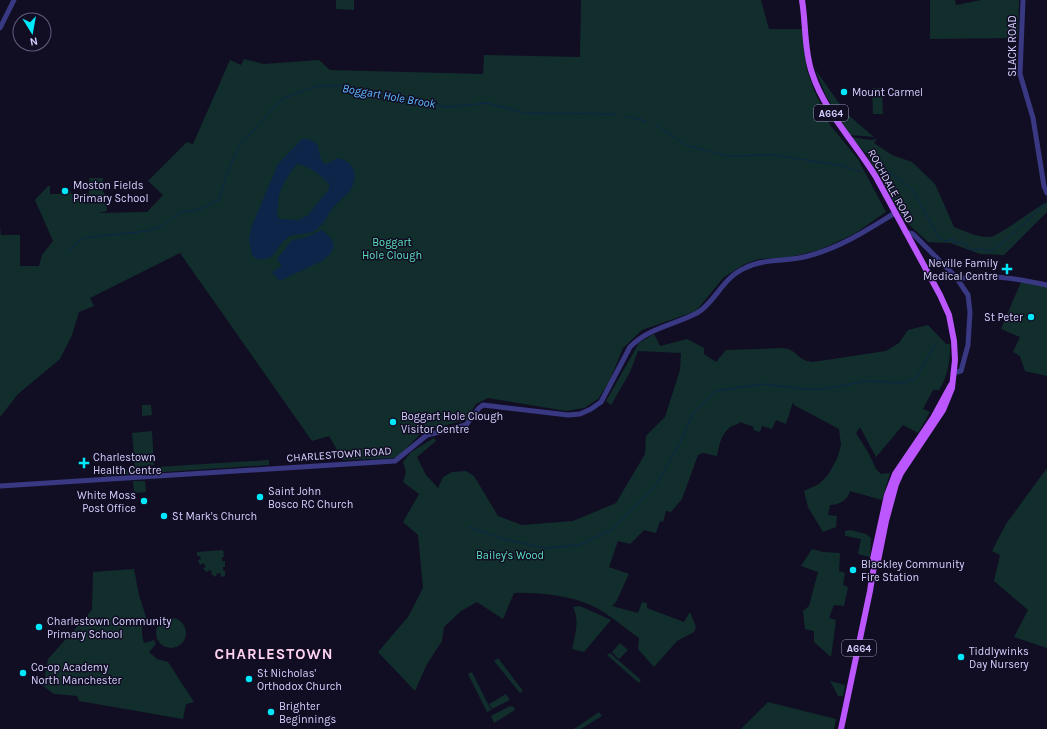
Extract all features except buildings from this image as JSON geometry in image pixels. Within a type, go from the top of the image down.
[{"type":"main road","name":"ROCHDALE ROAD","points":[[802,0],[808,59],[816,84],[836,121],[867,161],[949,314],[954,341],[953,373],[950,393],[943,410],[901,473],[896,484],[878,561],[874,566],[841,729]]},
{"type":"street","points":[[0,28],[14,0]]},
{"type":"street","name":"SLACK ROAD","points":[[1023,0],[1020,74],[1033,118],[1044,186],[1047,193]]},
{"type":"street","name":"CHARLESTOWN ROAD","points":[[0,486],[395,461],[427,435],[466,425],[477,410],[484,405],[559,414],[580,414],[601,402],[630,347],[636,340],[650,331],[700,311],[725,281],[737,272],[756,264],[807,257],[828,250],[854,238],[894,213]]},
{"type":"street","points":[[905,232],[913,234],[957,278],[968,295],[970,312],[968,345],[961,371],[959,373],[953,373]]},
{"type":"street","points":[[957,278],[973,276],[1023,280],[1047,285]]},
{"type":"green space","points":[[336,0],[354,0],[354,10],[336,9]]},
{"type":"green space","name":"Boggart Hole Clough","points":[[581,0],[761,0],[769,29],[802,29],[807,70],[814,90],[830,125],[858,159],[886,212],[854,234],[819,250],[790,257],[759,259],[745,264],[724,277],[696,311],[642,330],[623,348],[609,382],[598,399],[584,408],[566,411],[488,398],[476,404],[466,420],[423,431],[397,458],[343,460],[329,436],[312,441],[180,253],[90,298],[94,306],[79,312],[72,335],[60,359],[18,394],[0,417],[0,227],[1,235],[20,235],[20,266],[39,266],[42,255],[53,241],[35,200],[48,186],[50,186],[50,194],[66,194],[66,190],[70,190],[71,194],[89,194],[89,178],[103,178],[103,192],[106,195],[107,211],[98,213],[147,212],[163,195],[148,181],[187,142],[193,144],[230,60],[241,65],[244,59],[264,64],[319,60],[330,70],[483,74],[484,55],[580,57]]},
{"type":"green space","points":[[930,0],[955,0],[956,5],[981,0],[1019,0],[1018,38],[930,39]]},
{"type":"green space","points":[[815,69],[846,113],[874,137],[850,135],[826,96]]},
{"type":"green space","points":[[872,88],[882,88],[883,114],[873,114]]},
{"type":"green space","points":[[851,137],[870,140],[877,139],[874,143],[892,155],[912,162],[935,184],[954,227],[967,232],[990,237],[1001,232],[1047,202],[1047,212],[1004,255],[980,254],[950,243],[928,242],[903,219],[867,155]]},
{"type":"green space","points":[[1021,282],[1047,286],[1047,376],[1025,371],[1020,356],[1013,352],[1020,337],[1001,329]]},
{"type":"green space","name":"Bailey's Wood","points":[[928,325],[946,344],[950,344],[950,356],[948,368],[942,385],[939,390],[933,390],[923,409],[930,412],[918,433],[903,425],[876,457],[860,427],[856,433],[876,469],[881,474],[890,473],[882,500],[850,491],[843,501],[830,505],[828,515],[837,516],[836,527],[823,532],[808,507],[804,491],[819,484],[828,475],[837,459],[841,445],[839,429],[794,405],[793,402],[786,424],[776,420],[772,429],[762,426],[760,432],[753,430],[754,427],[740,422],[731,427],[726,431],[722,438],[717,456],[703,453],[698,455],[682,499],[671,512],[666,511],[663,522],[660,521],[656,533],[644,530],[630,544],[618,541],[609,567],[629,574],[616,602],[612,606],[638,613],[642,602],[647,603],[647,608],[684,622],[690,612],[696,627],[694,632],[677,641],[654,667],[638,649],[639,638],[595,607],[570,598],[532,593],[514,593],[503,619],[477,602],[461,611],[444,627],[442,641],[427,664],[415,691],[378,652],[408,617],[423,588],[418,535],[403,522],[419,494],[403,482],[406,472],[403,462],[411,452],[434,438],[436,441],[417,457],[426,475],[438,488],[443,477],[452,472],[466,471],[474,476],[498,516],[522,525],[573,521],[616,503],[645,454],[646,436],[665,417],[680,370],[681,353],[638,351],[630,372],[611,405],[606,401],[639,343],[654,334],[660,346],[687,339],[704,348],[704,354],[716,362],[726,350],[783,348],[792,351],[807,361],[813,362],[886,351],[899,343],[908,330]]},
{"type":"green space","points":[[142,405],[151,405],[152,415],[142,416]]},
{"type":"green space","points":[[152,431],[154,465],[135,467],[132,433]]},
{"type":"green space","points":[[269,460],[269,465],[104,476],[101,473],[156,467]]},
{"type":"green space","points":[[1047,468],[1047,648],[1014,637],[1028,610],[994,581],[1000,555],[992,551],[1006,524]]},
{"type":"green space","points":[[133,481],[145,481],[146,492],[137,493],[134,491]]},
{"type":"green space","points":[[851,530],[866,534],[871,538],[870,557],[858,554],[861,539],[845,537],[845,531]]},
{"type":"green space","points":[[812,549],[823,552],[840,553],[839,571],[845,573],[843,585],[848,587],[844,606],[834,605],[829,618],[836,620],[831,657],[814,642],[814,631],[805,629],[803,611],[809,606],[818,572],[801,566]]},
{"type":"green space","points":[[223,550],[224,557],[222,557],[222,561],[225,561],[225,567],[223,567],[223,570],[225,571],[225,576],[221,577],[221,574],[217,573],[216,577],[211,574],[212,571],[209,570],[207,572],[203,569],[206,566],[203,563],[200,565],[198,560],[201,559],[200,556],[197,556],[197,552]]},
{"type":"green space","points":[[134,569],[139,595],[146,617],[142,630],[144,643],[154,640],[156,644],[149,652],[157,659],[168,662],[194,702],[186,704],[183,719],[79,701],[77,696],[54,694],[43,686],[48,659],[92,610],[93,572]]},
{"type":"green space","points":[[580,606],[611,620],[584,652],[572,649],[577,623],[573,607]]},
{"type":"green space","points":[[171,618],[177,619],[185,627],[185,639],[177,647],[171,648],[165,647],[157,639],[156,633],[157,627],[165,619]]},
{"type":"green space","points":[[620,643],[628,650],[619,659],[612,652]]},
{"type":"green space","points":[[610,653],[641,680],[639,683],[607,655]]},
{"type":"green space","points":[[498,658],[523,691],[520,693],[494,661]]},
{"type":"green space","points":[[472,672],[491,710],[487,712],[468,674]]},
{"type":"green space","points":[[830,681],[845,685],[843,696],[838,696]]},
{"type":"green space","points":[[506,694],[510,700],[492,709],[489,704]]},
{"type":"green space","points":[[768,702],[836,719],[834,729],[741,729]]},
{"type":"green space","points":[[510,706],[514,707],[515,710],[494,723],[491,716]]},
{"type":"green space","points":[[599,712],[602,716],[581,729],[574,729]]},
{"type":"water","points":[[302,139],[309,139],[317,144],[322,162],[327,164],[338,158],[349,163],[354,171],[354,182],[348,193],[335,206],[318,228],[314,231],[289,237],[282,243],[274,254],[268,258],[256,259],[252,255],[249,240],[251,228],[278,164]],"holes":[[[297,164],[314,171],[322,177],[329,184],[329,189],[308,215],[299,220],[279,219],[277,214],[280,191],[286,179]]]},
{"type":"water","points":[[322,230],[331,238],[334,246],[331,253],[322,261],[279,281],[272,272],[282,266],[277,259],[292,240],[304,238]]},
{"type":"waterway","name":"Boggart Hole Brook","points":[[67,252],[83,238],[148,231],[162,226],[179,213],[200,209],[219,200],[226,176],[239,146],[282,99],[316,86],[342,86],[447,107],[487,103],[525,113],[616,114]]},
{"type":"waterway","name":"Boggart Hole Brook","points":[[625,116],[646,121]]},
{"type":"waterway","name":"Boggart Hole Brook","points":[[655,124],[686,145],[727,156],[775,155],[844,166],[853,170],[861,171]]},
{"type":"waterway","name":"Boggart Hole Brook","points":[[883,168],[912,189],[939,238],[945,241],[953,239],[954,243],[961,242],[972,250],[978,249],[992,251],[1047,203]]},
{"type":"waterway","points":[[468,527],[507,540],[546,548],[579,545],[613,529],[656,485],[680,443],[693,413],[716,391],[762,384],[808,389],[824,389],[867,381],[903,383],[916,378],[936,343]]},
{"type":"place","name":"Mount Carmel","points":[[844,92]]},
{"type":"place","name":"Moston Fields Primary School","points":[[65,191]]},
{"type":"place","name":"Neville Family Medical Centre","points":[[1007,269]]},
{"type":"place","name":"St Peter","points":[[1031,317]]},
{"type":"place","name":"Boggart Hole Clough Visitor Centre","points":[[393,422]]},
{"type":"place","name":"Charlestown Health Centre","points":[[84,463]]},
{"type":"place","name":"Saint John Bosco RC Church","points":[[260,497]]},
{"type":"place","name":"White Moss Post Office","points":[[144,501]]},
{"type":"place","name":"St Mark's Church","points":[[164,516]]},
{"type":"place","name":"Blackley Community Fire Station","points":[[853,570]]},
{"type":"place","name":"Charlestown Community Primary School","points":[[39,627]]},
{"type":"place","name":"Tiddlywinks Day Nursery","points":[[961,657]]},
{"type":"place","name":"Co-op Academy North Manchester","points":[[23,673]]},
{"type":"place","name":"St Nicholas' Orthodox Church","points":[[249,679]]},
{"type":"place","name":"Brighter Beginnings","points":[[271,712]]},
{"type":"district","name":"CHARLESTOWN","points":[[274,654]]}]
